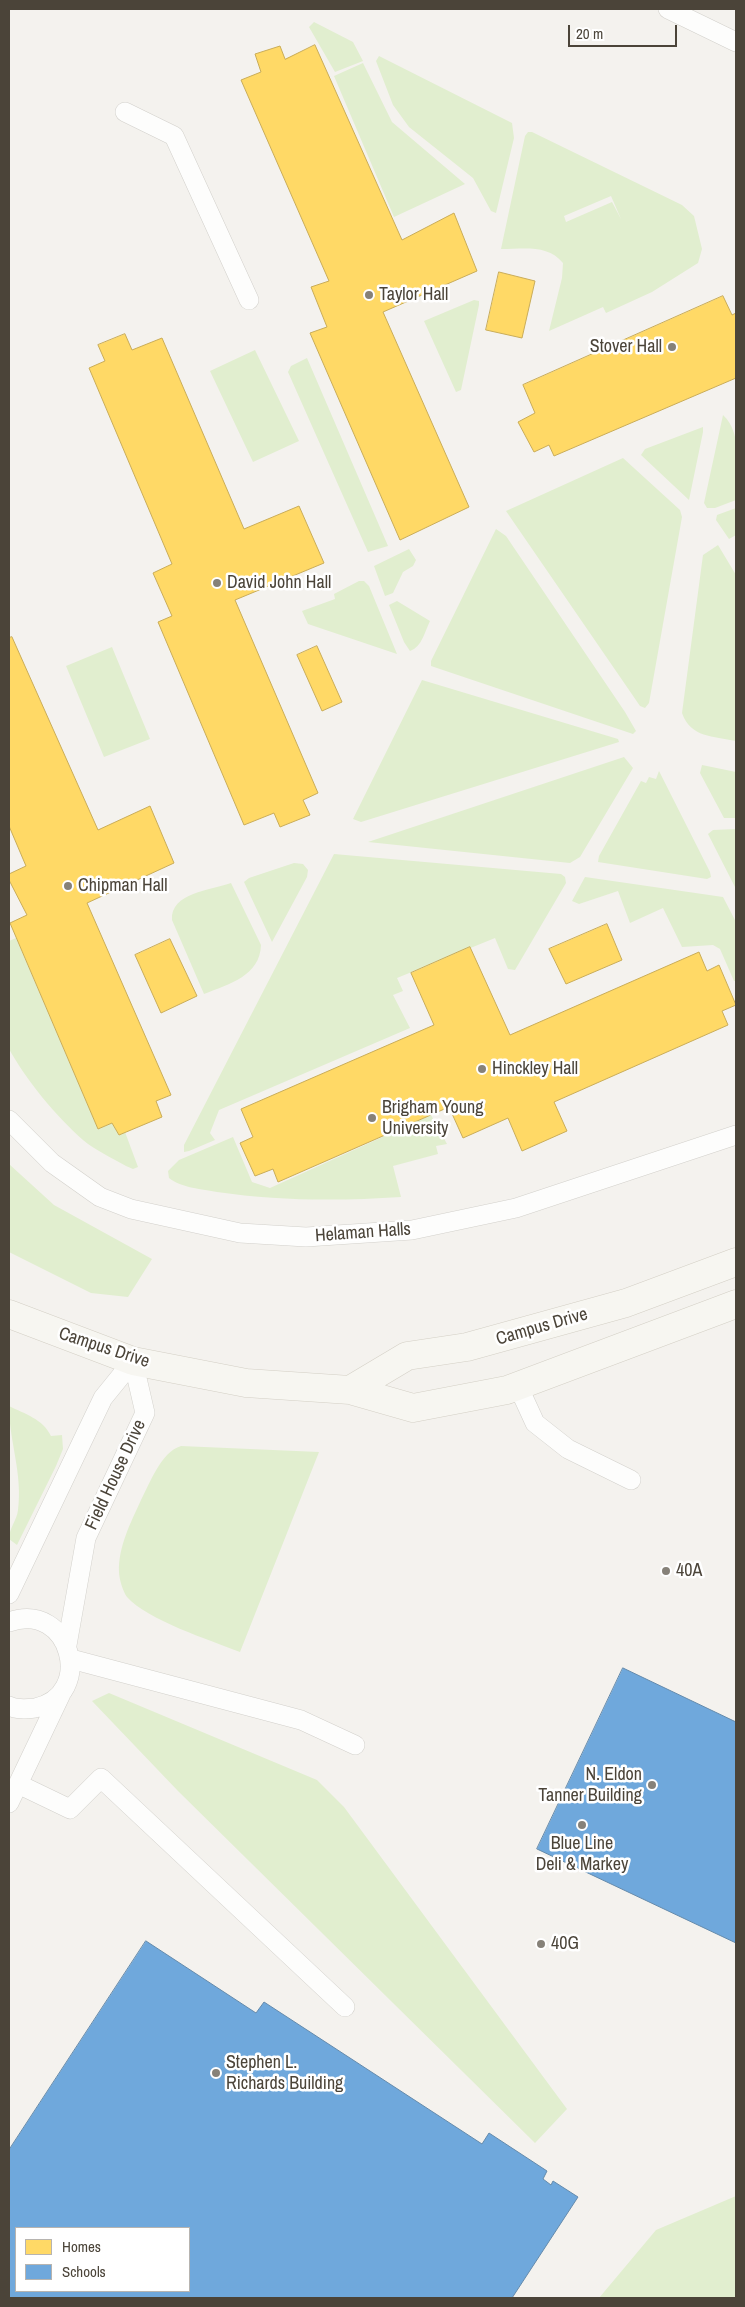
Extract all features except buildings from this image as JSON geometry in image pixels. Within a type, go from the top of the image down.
[{"type":"main road","name":"Campus Drive","points":[[350,1390],[408,1356],[482,1344],[626,1303],[736,1262]]},
{"type":"main road","name":"Campus Drive","points":[[9,1314],[133,1361],[246,1382],[350,1390],[413,1408],[507,1390],[736,1304]]},
{"type":"lane","points":[[668,9],[736,42]]},
{"type":"lane","points":[[125,112],[174,136],[249,300]]},
{"type":"lane","name":"Helaman Halls","points":[[9,1120],[52,1163],[100,1197],[131,1209],[240,1233],[306,1237],[412,1230],[516,1208],[736,1135]]},
{"type":"lane","points":[[9,1594],[103,1398],[133,1361]]},
{"type":"lane","name":"Field House Drive","points":[[64,1688],[70,1674],[69,1652],[86,1538],[145,1413],[133,1361]]},
{"type":"lane","points":[[518,1386],[535,1423],[568,1449],[631,1480]]},
{"type":"lane","points":[[9,1622],[17,1619],[32,1618],[47,1623],[59,1633],[69,1652],[301,1720],[355,1745]]},
{"type":"lane","points":[[9,1706],[27,1709],[42,1706],[53,1700],[64,1688]]},
{"type":"lane","points":[[9,1803],[64,1688]]},
{"type":"lane","points":[[18,1784],[70,1809],[101,1778],[345,2007]]},
{"type":"green space","points":[[314,22],[353,42],[363,61],[335,72],[309,27]]},
{"type":"green space","points":[[379,56],[512,123],[514,138],[496,213],[491,211],[473,178],[409,127],[393,105],[376,61]]},
{"type":"green space","points":[[363,63],[392,122],[465,184],[394,217],[334,76]]},
{"type":"green space","points":[[528,132],[532,132],[682,205],[694,216],[702,249],[698,263],[652,292],[606,313],[603,307],[549,331],[562,278],[563,263],[557,257],[543,250],[527,248],[501,249],[525,136]],"holes":[[[611,196],[621,219],[612,202],[566,222],[564,216]]]},
{"type":"green space","points":[[474,300],[479,301],[479,305],[461,390],[456,392],[424,321]]},
{"type":"green space","points":[[255,350],[299,441],[253,462],[210,371]]},
{"type":"green space","points":[[307,358],[388,546],[368,552],[288,372],[291,366]]},
{"type":"green space","points":[[723,415],[730,423],[736,444],[736,500],[715,508],[707,508],[704,503]]},
{"type":"green space","points":[[703,427],[689,500],[641,455],[645,449]]},
{"type":"green space","points":[[623,458],[680,510],[682,517],[649,703],[645,708],[640,706],[506,511]]},
{"type":"green space","points":[[736,508],[736,535],[729,539],[716,520],[717,515]]},
{"type":"green space","points":[[496,529],[506,536],[625,712],[636,731],[633,734],[431,666],[431,661]]},
{"type":"green space","points":[[718,545],[736,575],[736,741],[711,737],[697,732],[686,721],[682,713],[703,555]]},
{"type":"green space","points":[[409,549],[416,560],[413,566],[403,572],[393,593],[385,596],[374,566]]},
{"type":"green space","points":[[359,581],[364,581],[369,586],[397,654],[308,624],[302,611],[335,599],[334,594]]},
{"type":"green space","points":[[397,601],[430,621],[420,642],[410,651],[404,642],[389,605]]},
{"type":"green space","points":[[112,647],[150,739],[104,757],[66,666]]},
{"type":"green space","points":[[422,680],[618,739],[619,742],[361,822],[353,819]]},
{"type":"green space","points":[[624,757],[633,768],[580,857],[570,863],[368,842]]},
{"type":"green space","points":[[702,765],[736,772],[736,818],[724,818],[700,773]]},
{"type":"green space","points":[[659,771],[710,872],[711,877],[707,879],[598,862],[599,856],[641,781],[646,783],[649,777],[656,779]]},
{"type":"green space","points":[[736,829],[736,889],[708,834],[713,830]]},
{"type":"green space","points":[[334,854],[561,874],[565,877],[566,883],[515,970],[508,969],[495,938],[397,978],[403,991],[393,995],[410,1028],[219,1110],[210,1133],[215,1140],[184,1152],[184,1145]]},
{"type":"green space","points":[[294,863],[303,864],[308,870],[307,877],[272,942],[244,882],[249,878]]},
{"type":"green space","points":[[585,877],[723,897],[736,922],[736,981],[734,981],[720,949],[713,945],[682,947],[663,908],[630,923],[618,891],[579,904],[572,901]]},
{"type":"green space","points":[[231,883],[261,945],[259,956],[255,964],[242,977],[204,994],[172,920],[173,911],[185,898],[193,894]]},
{"type":"green space","points":[[16,938],[98,1129],[112,1123],[119,1135],[125,1132],[138,1167],[133,1169],[126,1166],[98,1151],[83,1140],[42,1097],[9,1049],[9,941]]},
{"type":"green space","points":[[431,1115],[447,1144],[436,1146],[438,1154],[393,1166],[401,1197],[332,1200],[286,1199],[192,1188],[169,1178],[168,1171],[179,1160],[233,1137],[252,1182],[270,1188]]},
{"type":"green space","points":[[9,1164],[54,1205],[152,1259],[128,1297],[91,1293],[9,1252]]},
{"type":"green space","points":[[9,1406],[38,1421],[48,1430],[51,1436],[62,1435],[63,1449],[17,1545],[9,1539],[17,1514],[19,1483]]},
{"type":"green space","points":[[181,1446],[319,1452],[240,1652],[180,1629],[149,1614],[127,1597],[119,1575],[119,1563],[123,1544],[141,1500],[162,1461],[174,1449]]},
{"type":"green space","points":[[109,1693],[317,1780],[344,1807],[567,2109],[535,2143],[178,1791],[92,1701]]},
{"type":"green space","points":[[736,2196],[736,2298],[599,2298],[656,2230]]},
{"type":"place","name":"Taylor Hall","points":[[369,295]]},
{"type":"place","name":"Stover Hall","points":[[672,347]]},
{"type":"place","name":"David John Hall","points":[[217,583]]},
{"type":"place","name":"Chipman Hall","points":[[68,886]]},
{"type":"place","name":"Hinckley Hall","points":[[482,1069]]},
{"type":"place","name":"Brigham Young University","points":[[372,1118]]},
{"type":"place","name":"40A","points":[[666,1571]]},
{"type":"place","name":"N. Eldon Tanner Building","points":[[652,1785]]},
{"type":"place","name":"Blue Line Deli & Markey","points":[[582,1825]]},
{"type":"place","name":"40G","points":[[541,1944]]},
{"type":"place","name":"Stephen L. Richards Building","points":[[216,2073]]}]
